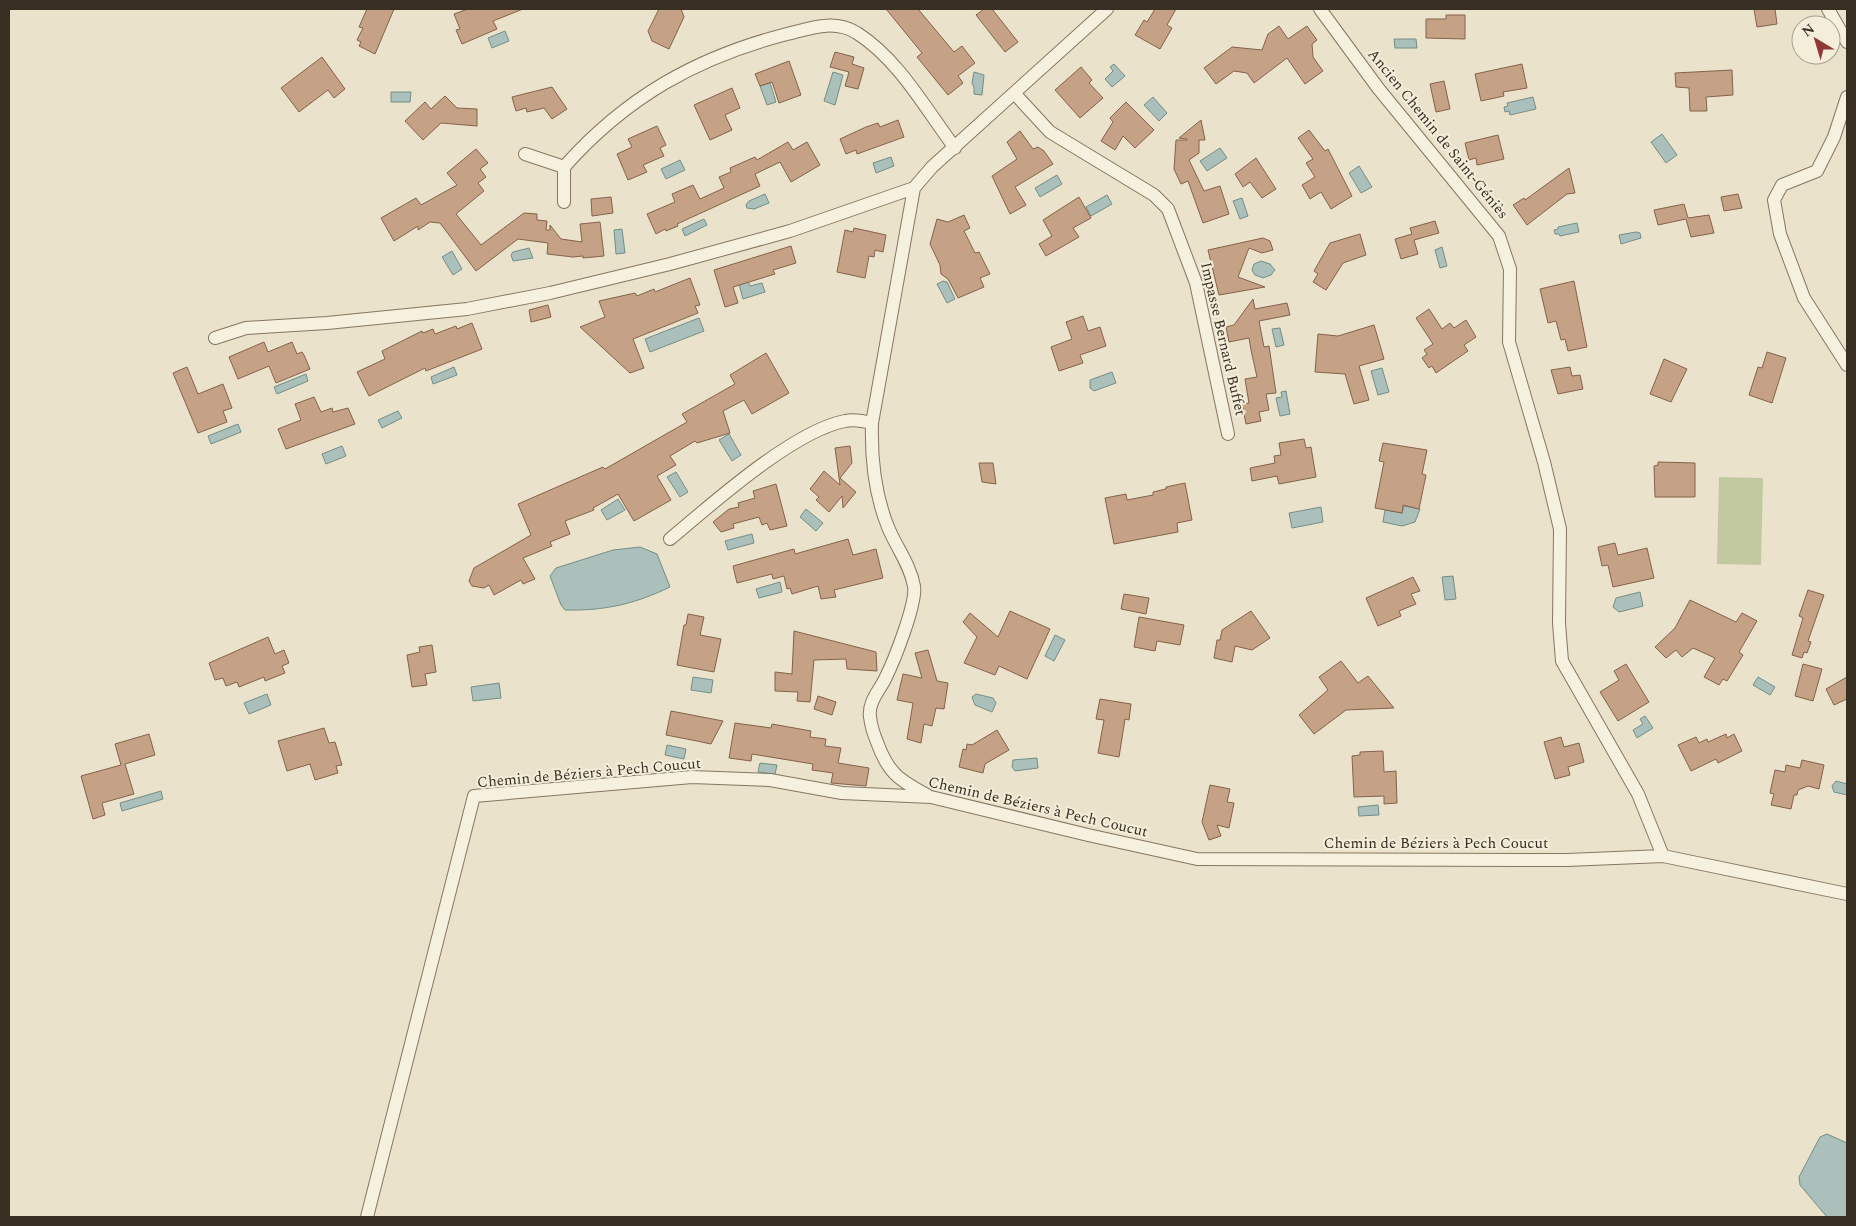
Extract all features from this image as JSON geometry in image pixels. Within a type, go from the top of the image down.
[{"type":"street","points":[[215,338],[246,328],[327,323],[467,309],[550,293],[670,264],[790,231],[914,188],[932,167],[1107,9]]},
{"type":"street","name":"Ancien Chemin de Saint-Géniès","points":[[1320,9],[1382,93],[1499,236],[1510,269],[1509,342],[1544,462],[1560,529],[1559,623],[1562,662],[1638,794],[1663,856]]},
{"type":"street","points":[[1828,9],[1847,42]]},
{"type":"street","points":[[564,202],[564,167],[579,150],[628,106],[700,62],[767,39],[827,24],[856,32],[890,60],[954,148]]},
{"type":"street","name":"Impasse Bernard Buffet","points":[[1014,94],[1050,132],[1154,195],[1168,209],[1196,283],[1228,434]]},
{"type":"street","points":[[1847,97],[1834,137],[1817,171],[1782,185],[1774,200],[1780,234],[1804,298],[1847,365]]},
{"type":"street","points":[[525,154],[564,167]]},
{"type":"street","points":[[914,188],[872,423],[879,498],[889,528],[902,552],[914,587],[910,613],[885,679],[874,697],[870,716],[885,763],[905,783],[931,797]]},
{"type":"street","points":[[670,539],[753,472],[820,429],[846,420],[872,423]]},
{"type":"street","name":"Chemin de Béziers à Pech Coucut","points":[[367,1217],[474,796],[692,777],[770,780],[842,793],[931,797],[1197,859],[1567,860],[1663,856],[1847,894]]},
{"type":"green space","points":[[1719,477],[1763,478],[1761,565],[1717,564]]},
{"type":"water","points":[[505,31],[509,41],[492,48],[488,38]]},
{"type":"water","points":[[1394,39],[1416,39],[1417,48],[1395,48]]},
{"type":"water","points":[[1114,64],[1125,76],[1112,87],[1105,79],[1113,71],[1110,67]]},
{"type":"water","points":[[833,72],[843,75],[835,105],[824,101]]},
{"type":"water","points":[[974,72],[984,75],[982,95],[974,94],[972,83]]},
{"type":"water","points":[[770,83],[776,102],[767,105],[760,86]]},
{"type":"water","points":[[391,92],[411,92],[410,102],[391,102]]},
{"type":"water","points":[[1153,97],[1167,113],[1159,121],[1144,105]]},
{"type":"water","points":[[1533,97],[1536,109],[1510,115],[1509,111],[1505,112],[1504,107],[1508,106],[1507,103]]},
{"type":"water","points":[[1662,134],[1677,155],[1666,163],[1651,142]]},
{"type":"water","points":[[1220,148],[1227,158],[1207,171],[1200,161]]},
{"type":"water","points":[[891,157],[894,166],[876,173],[873,163]]},
{"type":"water","points":[[680,160],[685,170],[666,179],[661,169]]},
{"type":"water","points":[[1359,166],[1372,187],[1361,193],[1349,173]]},
{"type":"water","points":[[1057,175],[1062,184],[1040,197],[1035,188]]},
{"type":"water","points":[[765,194],[769,203],[754,209],[747,208],[746,205],[749,201]]},
{"type":"water","points":[[1107,195],[1112,204],[1091,216],[1086,207]]},
{"type":"water","points":[[1242,198],[1248,216],[1240,219],[1233,201]]},
{"type":"water","points":[[704,219],[707,225],[685,236],[682,229]]},
{"type":"water","points":[[1577,223],[1579,232],[1560,236],[1555,234],[1554,230],[1558,229],[1558,227]]},
{"type":"water","points":[[622,229],[625,253],[616,254],[614,230]]},
{"type":"water","points":[[1640,233],[1641,238],[1621,244],[1619,235]]},
{"type":"water","points":[[1442,247],[1447,266],[1440,268],[1435,250]]},
{"type":"water","points":[[529,248],[533,258],[513,261],[511,255],[513,252]]},
{"type":"water","points":[[452,251],[462,269],[453,275],[442,257]]},
{"type":"water","points":[[1261,261],[1270,264],[1275,270],[1271,275],[1263,278],[1255,275],[1252,270],[1254,264]]},
{"type":"water","points":[[748,281],[750,286],[762,283],[765,292],[743,299],[739,284]]},
{"type":"water","points":[[943,281],[947,282],[955,299],[947,303],[937,284]]},
{"type":"water","points":[[699,318],[704,331],[650,352],[645,339]]},
{"type":"water","points":[[1280,328],[1284,345],[1276,347],[1272,329]]},
{"type":"water","points":[[454,367],[457,375],[433,384],[431,377]]},
{"type":"water","points":[[1382,368],[1389,392],[1378,395],[1371,371]]},
{"type":"water","points":[[1112,372],[1116,383],[1094,391],[1090,388],[1090,380]]},
{"type":"water","points":[[306,374],[308,381],[277,394],[274,387]]},
{"type":"water","points":[[1286,391],[1290,414],[1280,416],[1276,398],[1282,397],[1281,392]]},
{"type":"water","points":[[398,411],[402,418],[382,428],[378,420]]},
{"type":"water","points":[[238,424],[241,432],[211,444],[208,436]]},
{"type":"water","points":[[729,434],[741,455],[732,461],[719,440]]},
{"type":"water","points":[[342,446],[346,456],[326,464],[322,454]]},
{"type":"water","points":[[676,472],[688,492],[680,497],[667,477]]},
{"type":"water","points":[[618,499],[625,510],[607,520],[601,510]]},
{"type":"water","points":[[1404,506],[1420,509],[1415,522],[1402,526],[1383,522],[1385,510],[1402,513]]},
{"type":"water","points":[[1321,507],[1323,522],[1292,528],[1289,513]]},
{"type":"water","points":[[806,509],[823,523],[816,531],[800,517]]},
{"type":"water","points":[[752,534],[754,543],[728,550],[725,541]]},
{"type":"water","points":[[640,547],[657,554],[670,587],[632,602],[606,608],[565,610],[561,605],[550,576],[556,568],[613,550]]},
{"type":"water","points":[[1453,576],[1456,599],[1445,600],[1442,577]]},
{"type":"water","points":[[780,582],[782,592],[759,598],[756,589]]},
{"type":"water","points":[[1640,592],[1643,606],[1619,612],[1613,607],[1616,598]]},
{"type":"water","points":[[1055,635],[1065,640],[1054,661],[1045,656]]},
{"type":"water","points":[[693,677],[713,680],[711,693],[691,690]]},
{"type":"water","points":[[1758,677],[1775,687],[1770,695],[1753,685]]},
{"type":"water","points":[[499,683],[501,698],[473,701],[471,687]]},
{"type":"water","points":[[267,694],[271,705],[249,714],[244,703]]},
{"type":"water","points":[[976,694],[993,698],[996,703],[992,712],[975,705],[972,697]]},
{"type":"water","points":[[1645,716],[1653,728],[1637,738],[1633,730],[1643,724],[1640,719]]},
{"type":"water","points":[[667,745],[686,749],[684,759],[665,755]]},
{"type":"water","points":[[1037,758],[1038,768],[1015,771],[1012,767],[1013,760]]},
{"type":"water","points":[[760,763],[777,765],[775,774],[758,772]]},
{"type":"water","points":[[1836,781],[1847,784],[1847,795],[1834,792],[1832,786]]},
{"type":"water","points":[[161,791],[163,799],[122,811],[120,803]]},
{"type":"water","points":[[1378,805],[1379,815],[1359,816],[1358,807]]},
{"type":"water","points":[[1827,1134],[1847,1143],[1847,1217],[1827,1217],[1800,1185],[1799,1177],[1820,1137]]},
{"type":"building","points":[[367,9],[394,9],[375,54],[359,46],[361,42],[357,40],[363,28],[359,27]]},
{"type":"building","points":[[468,9],[523,9],[493,21],[497,29],[462,44],[456,30],[460,29],[454,14]]},
{"type":"building","points":[[659,9],[681,9],[684,17],[669,49],[652,41],[648,31]]},
{"type":"building","points":[[886,9],[918,9],[954,52],[962,46],[975,63],[958,76],[963,83],[948,95],[917,57],[922,53]]},
{"type":"building","points":[[984,9],[992,9],[1018,42],[1005,52],[976,15]]},
{"type":"building","points":[[1155,9],[1176,9],[1167,25],[1172,28],[1160,49],[1135,35],[1144,20],[1147,22]]},
{"type":"building","points":[[1754,9],[1775,9],[1777,24],[1757,27]]},
{"type":"building","points":[[1446,15],[1465,15],[1465,39],[1426,38],[1426,19],[1446,19]]},
{"type":"building","points":[[1279,26],[1288,39],[1307,26],[1317,40],[1312,44],[1313,57],[1323,71],[1305,84],[1287,58],[1254,83],[1247,73],[1234,71],[1216,84],[1204,68],[1232,47],[1262,50],[1268,34]]},
{"type":"building","points":[[835,52],[854,57],[852,64],[864,68],[858,89],[845,86],[849,72],[830,67]]},
{"type":"building","points":[[322,57],[345,89],[334,98],[328,90],[299,112],[281,88]]},
{"type":"building","points":[[789,61],[801,95],[779,103],[772,82],[760,86],[755,74]]},
{"type":"building","points":[[1522,64],[1527,88],[1503,92],[1504,96],[1481,101],[1475,74]]},
{"type":"building","points":[[1081,67],[1092,80],[1089,83],[1103,98],[1080,118],[1055,90]]},
{"type":"building","points":[[1732,70],[1733,95],[1706,97],[1707,111],[1690,111],[1689,88],[1676,87],[1675,73]]},
{"type":"building","points":[[1444,81],[1450,109],[1436,112],[1430,84]]},
{"type":"building","points":[[552,87],[567,109],[552,119],[544,108],[527,112],[526,108],[516,111],[512,97]]},
{"type":"building","points":[[732,88],[740,108],[725,115],[732,130],[710,140],[694,105]]},
{"type":"building","points":[[445,96],[457,108],[477,109],[477,126],[441,123],[423,140],[405,121],[425,102],[431,109]]},
{"type":"building","points":[[1126,102],[1154,130],[1135,148],[1123,136],[1115,150],[1101,141],[1113,122],[1110,118]]},
{"type":"building","points":[[898,120],[904,137],[857,154],[856,150],[846,154],[840,139],[878,123],[880,127]]},
{"type":"building","points":[[1201,120],[1205,140],[1199,140],[1199,153],[1189,160],[1204,191],[1220,186],[1229,214],[1203,223],[1188,181],[1181,184],[1174,169],[1176,140],[1187,140],[1179,138]]},
{"type":"building","points":[[657,126],[666,145],[660,148],[664,156],[643,165],[647,172],[628,180],[617,154],[632,147],[628,139]]},
{"type":"building","points":[[1309,130],[1325,151],[1328,149],[1352,196],[1331,209],[1321,192],[1310,199],[1302,185],[1315,177],[1306,163],[1313,159],[1298,138]]},
{"type":"building","points":[[1020,131],[1033,149],[1038,147],[1044,151],[1053,164],[1015,187],[1026,205],[1010,214],[992,176],[1017,159],[1007,142]]},
{"type":"building","points":[[1498,135],[1504,159],[1477,165],[1476,158],[1469,160],[1465,143]]},
{"type":"building","points":[[788,142],[793,150],[807,142],[820,165],[791,182],[780,162],[755,174],[760,186],[677,224],[678,226],[666,231],[665,229],[656,234],[647,214],[675,202],[672,194],[693,185],[700,199],[724,188],[719,177],[731,172],[730,168],[755,157],[757,160]]},
{"type":"building","points":[[476,149],[488,163],[480,169],[486,177],[478,183],[484,191],[456,214],[481,245],[524,213],[537,214],[537,220],[547,221],[546,230],[550,230],[550,225],[561,239],[582,242],[580,224],[600,222],[604,256],[583,258],[583,256],[573,257],[547,254],[548,243],[518,239],[476,271],[440,223],[430,222],[418,230],[418,226],[394,241],[381,218],[416,198],[421,205],[457,185],[447,173]]},
{"type":"building","points":[[1256,158],[1276,189],[1262,198],[1250,182],[1243,187],[1235,174]]},
{"type":"building","points":[[1569,168],[1575,193],[1567,194],[1527,225],[1513,205],[1524,198],[1525,200]]},
{"type":"building","points":[[1738,194],[1742,208],[1724,211],[1721,197]]},
{"type":"building","points":[[611,197],[613,213],[592,216],[591,199]]},
{"type":"building","points":[[1079,197],[1091,218],[1073,228],[1079,237],[1046,256],[1039,244],[1052,236],[1043,220]]},
{"type":"building","points":[[1684,204],[1688,218],[1709,215],[1714,233],[1691,237],[1686,219],[1658,225],[1654,210]]},
{"type":"building","points":[[964,215],[970,228],[964,231],[975,253],[979,252],[990,274],[980,278],[984,287],[958,298],[948,279],[941,274],[940,265],[930,244],[937,219],[948,222]]},
{"type":"building","points":[[1435,221],[1439,233],[1414,240],[1418,254],[1401,259],[1395,239],[1412,234],[1410,228]]},
{"type":"building","points":[[854,228],[886,235],[883,252],[875,250],[874,257],[869,256],[865,278],[837,272],[845,230],[853,232]]},
{"type":"building","points":[[1360,234],[1366,255],[1343,263],[1326,290],[1313,282],[1318,274],[1314,271],[1330,243]]},
{"type":"building","points":[[1263,238],[1270,241],[1273,250],[1262,253],[1249,248],[1238,277],[1265,287],[1219,295],[1208,250]]},
{"type":"building","points":[[791,246],[796,263],[773,270],[775,274],[733,287],[738,303],[725,307],[714,270]]},
{"type":"building","points":[[690,278],[700,305],[695,306],[698,313],[633,339],[644,368],[630,373],[580,327],[605,317],[599,301],[635,293],[637,296],[654,289],[655,292]]},
{"type":"building","points":[[1574,281],[1587,347],[1568,351],[1565,339],[1561,340],[1556,321],[1548,323],[1540,289]]},
{"type":"building","points":[[1253,299],[1255,309],[1287,303],[1290,315],[1259,321],[1264,347],[1269,346],[1276,393],[1266,394],[1269,410],[1259,412],[1261,421],[1246,424],[1242,404],[1249,403],[1245,379],[1257,377],[1249,338],[1229,342],[1226,327],[1234,325]]},
{"type":"building","points":[[548,305],[551,317],[531,322],[529,310]]},
{"type":"building","points":[[1429,309],[1442,329],[1450,323],[1454,328],[1466,320],[1476,337],[1464,345],[1468,351],[1436,373],[1432,366],[1429,368],[1422,358],[1427,354],[1424,350],[1433,344],[1416,318]]},
{"type":"building","points":[[1083,316],[1088,331],[1100,327],[1106,346],[1080,355],[1083,363],[1059,371],[1051,347],[1072,339],[1066,322]]},
{"type":"building","points":[[472,323],[482,349],[426,371],[425,368],[369,396],[357,372],[385,359],[382,351],[422,331],[423,333],[433,329],[435,334],[456,326],[457,329]]},
{"type":"building","points":[[1374,325],[1384,359],[1359,366],[1369,400],[1354,404],[1345,374],[1315,372],[1318,334],[1338,336]]},
{"type":"building","points":[[264,342],[268,352],[292,342],[297,354],[302,352],[304,355],[310,369],[276,383],[269,366],[238,379],[229,357]]},
{"type":"building","points":[[1767,352],[1786,358],[1772,403],[1749,395],[1758,367],[1762,368]]},
{"type":"building","points":[[766,353],[789,393],[752,414],[744,400],[723,411],[730,433],[697,443],[695,441],[670,456],[676,465],[657,476],[671,500],[634,521],[618,494],[593,508],[594,510],[565,521],[570,534],[550,542],[552,546],[523,558],[535,579],[523,584],[521,580],[494,595],[489,585],[484,588],[472,586],[469,581],[474,568],[531,535],[518,504],[603,467],[605,469],[687,422],[682,414],[735,384],[730,375]]},
{"type":"building","points":[[1664,359],[1687,369],[1671,402],[1650,394]]},
{"type":"building","points":[[187,367],[198,394],[223,384],[232,408],[223,411],[227,422],[198,433],[173,373]]},
{"type":"building","points":[[1570,367],[1572,376],[1580,375],[1583,389],[1558,394],[1551,370]]},
{"type":"building","points":[[314,397],[321,412],[332,408],[333,412],[348,408],[355,424],[286,449],[278,429],[301,420],[295,404]]},
{"type":"building","points":[[1304,439],[1306,448],[1311,447],[1316,477],[1279,484],[1277,476],[1252,481],[1250,468],[1275,463],[1274,456],[1281,455],[1279,443]]},
{"type":"building","points":[[1383,443],[1427,450],[1422,474],[1426,475],[1419,509],[1403,505],[1402,513],[1375,508],[1384,462],[1379,461]]},
{"type":"building","points":[[850,446],[852,463],[840,478],[856,492],[843,508],[842,496],[829,512],[816,500],[819,497],[810,489],[824,471],[840,485],[835,448]]},
{"type":"building","points":[[1658,462],[1695,463],[1695,497],[1655,497],[1654,466],[1658,465]]},
{"type":"building","points":[[979,463],[993,463],[996,484],[982,482]]},
{"type":"building","points":[[1185,483],[1192,520],[1177,523],[1178,532],[1114,544],[1105,498],[1126,494],[1127,500],[1153,495],[1153,492],[1166,489],[1166,487]]},
{"type":"building","points":[[776,484],[787,526],[770,530],[767,523],[762,525],[759,517],[733,524],[734,528],[721,532],[713,522],[729,509],[739,507],[738,503],[755,498],[753,491]]},
{"type":"building","points":[[848,539],[853,555],[876,549],[883,578],[834,590],[836,597],[821,599],[818,586],[792,594],[790,588],[787,589],[784,576],[773,579],[772,574],[737,583],[733,566],[794,549],[795,554]]},
{"type":"building","points":[[1615,543],[1618,555],[1647,548],[1654,578],[1613,587],[1608,565],[1602,566],[1598,547]]},
{"type":"building","points":[[1413,577],[1420,591],[1411,594],[1416,604],[1399,611],[1401,616],[1378,626],[1366,598]]},
{"type":"building","points":[[1808,590],[1824,595],[1808,641],[1811,642],[1807,653],[1804,652],[1802,658],[1792,655],[1803,618],[1799,616]]},
{"type":"building","points":[[1124,594],[1149,598],[1146,614],[1121,609]]},
{"type":"building","points":[[1690,600],[1736,622],[1742,613],[1757,621],[1739,652],[1743,655],[1727,681],[1723,679],[1719,685],[1704,677],[1715,658],[1693,648],[1682,657],[1676,650],[1666,658],[1655,647],[1675,628]]},
{"type":"building","points":[[1010,611],[1050,629],[1027,679],[999,666],[995,675],[964,663],[977,637],[963,622],[970,613],[998,637]]},
{"type":"building","points":[[1251,611],[1270,638],[1252,650],[1235,646],[1232,662],[1214,658],[1217,640],[1220,640],[1222,630]]},
{"type":"building","points":[[688,614],[704,617],[700,635],[721,639],[714,672],[677,665],[684,625],[686,625]]},
{"type":"building","points":[[1139,617],[1184,625],[1180,645],[1157,641],[1155,651],[1134,647]]},
{"type":"building","points":[[794,631],[876,652],[877,671],[847,669],[846,659],[814,660],[810,702],[797,701],[798,692],[775,691],[775,672],[792,674]]},
{"type":"building","points":[[268,637],[275,654],[284,650],[289,663],[282,666],[285,673],[265,681],[264,677],[239,687],[237,682],[226,686],[223,678],[215,680],[209,663]]},
{"type":"building","points":[[432,645],[436,672],[425,674],[427,685],[412,687],[407,655],[420,652],[419,647]]},
{"type":"building","points":[[928,650],[937,681],[948,683],[944,709],[936,708],[932,726],[924,724],[921,743],[907,739],[913,703],[897,700],[903,674],[922,678],[915,653]]},
{"type":"building","points":[[1341,661],[1358,683],[1368,676],[1394,708],[1346,710],[1314,734],[1299,715],[1328,690],[1319,677]]},
{"type":"building","points":[[1626,664],[1649,702],[1618,721],[1600,692],[1619,680],[1614,671]]},
{"type":"building","points":[[1803,664],[1822,669],[1813,701],[1795,696]]},
{"type":"building","points":[[1847,677],[1847,699],[1834,705],[1826,689]]},
{"type":"building","points":[[818,696],[836,702],[832,715],[814,709]]},
{"type":"building","points":[[1100,699],[1131,704],[1129,720],[1125,719],[1119,757],[1098,753],[1104,720],[1096,719]]},
{"type":"building","points":[[671,711],[723,721],[711,744],[666,735]]},
{"type":"building","points":[[735,723],[771,728],[772,724],[811,731],[810,737],[826,739],[825,746],[841,748],[838,763],[869,768],[866,786],[831,783],[833,773],[812,770],[813,764],[752,754],[751,761],[729,758]]},
{"type":"building","points":[[324,728],[329,743],[335,742],[342,765],[336,766],[338,773],[315,780],[310,764],[287,771],[278,741]]},
{"type":"building","points":[[997,730],[1009,750],[985,764],[983,773],[959,767],[963,749],[966,750],[967,744],[972,745]]},
{"type":"building","points":[[149,734],[155,755],[125,764],[134,794],[102,803],[105,815],[93,819],[81,776],[121,765],[115,744]]},
{"type":"building","points":[[1726,734],[1727,738],[1734,734],[1742,751],[1718,763],[1716,759],[1691,771],[1678,745],[1696,737],[1699,743],[1707,739],[1708,742]]},
{"type":"building","points":[[1561,737],[1564,747],[1579,743],[1584,762],[1568,767],[1570,775],[1555,779],[1544,742]]},
{"type":"building","points":[[1383,751],[1384,772],[1396,771],[1397,803],[1384,804],[1384,796],[1354,797],[1352,756],[1360,755],[1360,752]]},
{"type":"building","points":[[1802,760],[1824,765],[1819,789],[1808,786],[1798,790],[1797,795],[1794,795],[1791,809],[1771,805],[1774,794],[1770,793],[1775,770],[1785,772],[1786,765],[1800,768]]},
{"type":"building","points":[[1210,785],[1230,789],[1227,802],[1234,803],[1229,828],[1217,825],[1221,836],[1209,840],[1202,822]]}]
